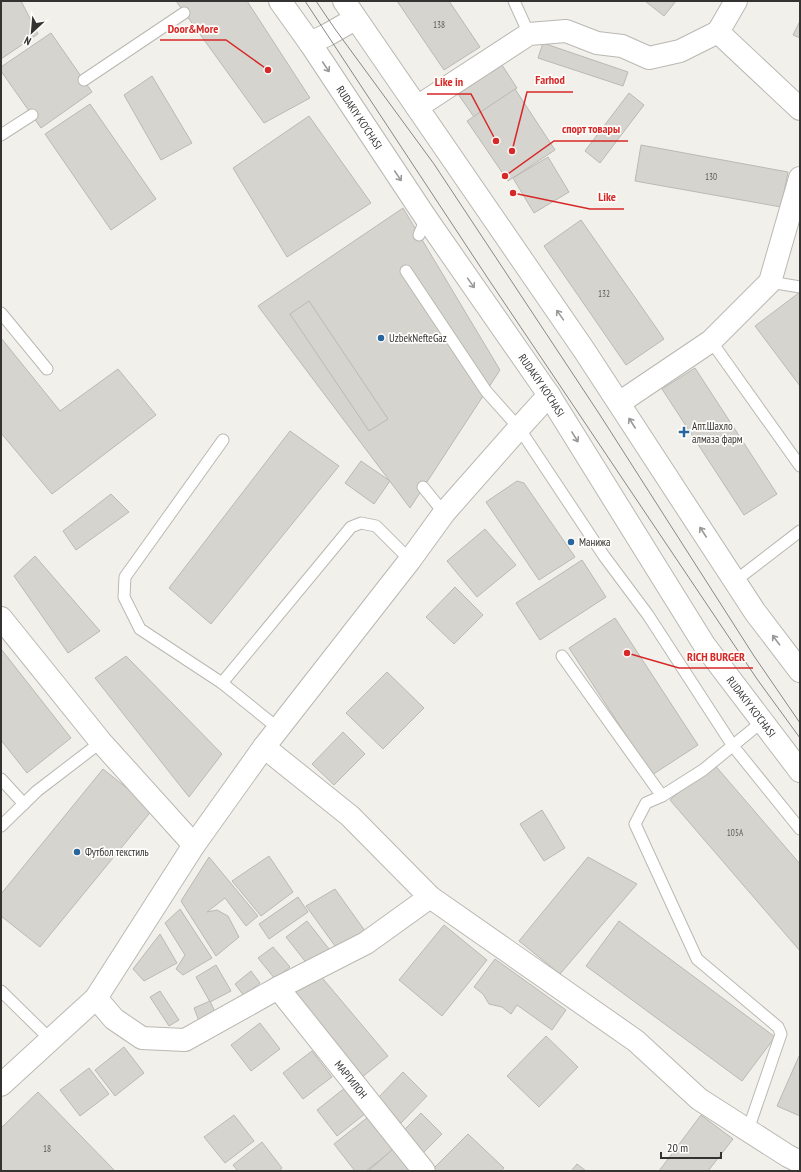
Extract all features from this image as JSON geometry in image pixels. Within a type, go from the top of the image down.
[{"type":"street","name":"RUDAKIY KO'CHASI","points":[[280,1],[310,43],[422,227],[549,396],[705,646],[800,771]]},
{"type":"street","points":[[417,107],[529,34],[566,31],[597,43],[622,46],[649,58],[680,51],[718,32],[736,1]]},
{"type":"street","points":[[310,43],[349,10],[580,343],[756,612],[800,671]]},
{"type":"street","points":[[718,32],[800,109]]},
{"type":"street","points":[[619,403],[711,341],[770,282],[800,178]]},
{"type":"street","points":[[1,1085],[96,998],[194,845],[264,747],[410,560],[444,513],[549,396]]},
{"type":"street","points":[[1,618],[101,742],[194,845]]},
{"type":"street","points":[[264,747],[350,816],[430,896],[636,1041],[699,1099],[788,1156],[800,1162]]},
{"type":"street","points":[[96,998],[114,1019],[142,1038],[185,1040],[278,988],[366,943],[430,896]]},
{"type":"street","name":"МАРГИЛОН","points":[[278,988],[424,1171]]},
{"type":"lane","points":[[514,1],[529,34]]},
{"type":"lane","points":[[84,80],[184,13]]},
{"type":"lane","points":[[1,135],[32,115]]},
{"type":"lane","points":[[406,271],[486,391],[519,428],[604,556],[648,615],[732,746],[800,829]]},
{"type":"lane","points":[[770,282],[800,287]]},
{"type":"lane","points":[[1,313],[47,369]]},
{"type":"lane","points":[[711,341],[800,466]]},
{"type":"lane","points":[[223,440],[125,577],[124,597],[140,629],[222,683],[279,729]]},
{"type":"lane","points":[[424,487],[444,513]]},
{"type":"lane","points":[[222,683],[351,526],[361,523],[376,526],[410,560]]},
{"type":"lane","points":[[736,581],[800,531]]},
{"type":"lane","points":[[562,656],[662,796]]},
{"type":"lane","points":[[748,1130],[781,1034],[778,1027],[697,959],[635,824],[646,803],[662,796],[703,770],[763,721]]},
{"type":"lane","points":[[1,826],[37,791],[101,742]]},
{"type":"lane","points":[[1,779],[24,804]]},
{"type":"lane","points":[[1,991],[50,1039]]},
{"type":"building","points":[[1,1],[21,1],[38,34],[1,59]]},
{"type":"building","points":[[176,1],[247,1],[310,98],[264,123]]},
{"type":"building","points":[[397,1],[449,1],[480,47],[444,70]]},
{"type":"building","points":[[645,1],[676,1],[664,16]]},
{"type":"building","points":[[800,21],[800,38],[793,35]]},
{"type":"building","points":[[51,33],[92,92],[41,128],[1,71],[1,67]]},
{"type":"building","points":[[543,43],[628,72],[623,86],[538,58]]},
{"type":"building","points":[[502,65],[517,88],[474,117],[458,94]]},
{"type":"building","points":[[152,76],[192,143],[161,160],[124,95]]},
{"type":"building","points":[[515,89],[555,150],[508,181],[467,121]]},
{"type":"building","points":[[629,93],[644,105],[600,163],[585,151]]},
{"type":"building","points":[[90,104],[156,199],[111,230],[45,134]]},
{"type":"building","points":[[309,116],[371,203],[287,257],[233,168]]},
{"type":"building","points":[[641,145],[788,172],[781,207],[635,181]]},
{"type":"building","points":[[548,157],[569,192],[534,213],[513,178]]},
{"type":"building","name":"UzbekNefteGaz","points":[[403,208],[500,370],[410,508],[258,306]]},
{"type":"building","points":[[581,220],[664,339],[626,365],[544,246]]},
{"type":"building","points":[[800,292],[800,386],[755,326]]},
{"type":"building","points":[[309,301],[388,419],[369,431],[290,314]]},
{"type":"building","points":[[1,338],[60,411],[118,369],[156,415],[52,494],[1,433]]},
{"type":"building","points":[[695,368],[777,494],[744,515],[662,389]]},
{"type":"building","points":[[290,431],[339,466],[211,624],[169,588]]},
{"type":"building","points":[[361,461],[390,481],[374,504],[345,483]]},
{"type":"building","points":[[517,481],[524,483],[575,557],[539,580],[486,502]]},
{"type":"building","points":[[111,494],[129,512],[76,550],[63,531]]},
{"type":"building","points":[[485,529],[516,565],[477,597],[447,561]]},
{"type":"building","points":[[35,556],[100,631],[68,653],[14,576]]},
{"type":"building","points":[[582,560],[606,597],[540,640],[516,603]]},
{"type":"building","points":[[455,587],[483,615],[454,644],[426,617]]},
{"type":"building","points":[[615,618],[698,745],[652,775],[569,648]]},
{"type":"building","points":[[1,649],[71,738],[27,773],[1,740]]},
{"type":"building","points":[[126,656],[222,754],[189,797],[95,678]]},
{"type":"building","points":[[387,672],[424,708],[383,749],[346,713]]},
{"type":"building","points":[[343,732],[365,754],[334,785],[312,764]]},
{"type":"building","points":[[713,763],[800,864],[800,951],[670,800]]},
{"type":"building","name":"Футбол текстиль","points":[[103,769],[153,809],[40,947],[1,916],[1,894]]},
{"type":"building","points":[[542,810],[565,848],[544,861],[520,824]]},
{"type":"building","points":[[269,856],[293,892],[261,916],[232,881]]},
{"type":"building","points":[[209,857],[258,916],[246,926],[225,898],[207,912],[217,910],[228,916],[239,937],[216,956],[181,901]]},
{"type":"building","points":[[588,857],[637,884],[560,974],[519,941]]},
{"type":"building","points":[[335,889],[365,931],[338,950],[306,906]]},
{"type":"building","points":[[298,897],[308,912],[269,939],[259,924]]},
{"type":"building","points":[[180,909],[212,958],[183,975],[176,969],[185,955],[165,923]]},
{"type":"building","points":[[307,921],[329,949],[308,965],[286,937]]},
{"type":"building","points":[[619,921],[775,1037],[742,1081],[586,966]]},
{"type":"building","points":[[444,925],[487,960],[442,1016],[399,980]]},
{"type":"building","points":[[160,934],[177,963],[144,981],[133,969]]},
{"type":"building","points":[[273,947],[290,967],[275,979],[258,958]]},
{"type":"building","points":[[495,959],[566,1010],[552,1030],[517,1005],[511,1014],[502,1007],[489,1004],[483,994],[474,987]]},
{"type":"building","points":[[216,965],[231,991],[210,1002],[196,977]]},
{"type":"building","points":[[251,971],[260,983],[244,996],[235,984]]},
{"type":"building","points":[[319,974],[388,1056],[361,1078],[290,988]]},
{"type":"building","points":[[160,991],[179,1020],[169,1026],[150,997]]},
{"type":"building","points":[[210,1001],[216,1014],[199,1021],[194,1008]]},
{"type":"building","points":[[260,1023],[280,1049],[251,1071],[231,1045]]},
{"type":"building","points":[[546,1036],[578,1067],[539,1107],[507,1076]]},
{"type":"building","points":[[124,1047],[144,1073],[115,1096],[95,1070]]},
{"type":"building","points":[[312,1051],[332,1077],[303,1099],[283,1073]]},
{"type":"building","points":[[800,1054],[800,1116],[777,1106]]},
{"type":"building","points":[[89,1068],[109,1094],[80,1116],[60,1090]]},
{"type":"building","points":[[403,1072],[427,1096],[401,1123],[377,1099]]},
{"type":"building","points":[[346,1087],[366,1113],[337,1136],[317,1110]]},
{"type":"building","points":[[38,1092],[115,1171],[3,1171],[1,1169],[1,1128]]},
{"type":"building","points":[[421,1113],[442,1134],[423,1153],[402,1132]]},
{"type":"building","points":[[234,1115],[254,1141],[225,1163],[204,1137]]},
{"type":"building","points":[[701,1115],[733,1139],[708,1171],[659,1171]]},
{"type":"building","points":[[368,1117],[393,1150],[366,1171],[355,1171],[334,1144]]},
{"type":"building","points":[[468,1134],[504,1168],[501,1171],[431,1171]]},
{"type":"building","points":[[262,1142],[282,1168],[279,1171],[238,1171],[233,1165]]},
{"type":"building","points":[[393,1149],[411,1171],[368,1171]]},
{"type":"building","points":[[577,1164],[586,1171],[571,1171]]},
{"type":"tram line","points":[[305,1],[489,280],[757,679],[800,738]]},
{"type":"tram line","points":[[316,1],[434,164],[600,415],[754,656],[800,723]]},
{"type":"place","name":"Door&More","points":[[268,70]]},
{"type":"place","name":"Like in","points":[[496,141]]},
{"type":"place","name":"Farhod","points":[[512,151]]},
{"type":"place","name":"спорт товары","points":[[505,176]]},
{"type":"place","name":"Like","points":[[513,193]]},
{"type":"place","name":"UzbekNefteGaz","points":[[381,338]]},
{"type":"place","name":"Апт.Шахло алмаза фарм","points":[[684,432]]},
{"type":"place","name":"Манижа","points":[[571,542]]},
{"type":"place","name":"RICH BURGER","points":[[627,653]]},
{"type":"place","name":"Футбол текстиль","points":[[77,852]]}]
